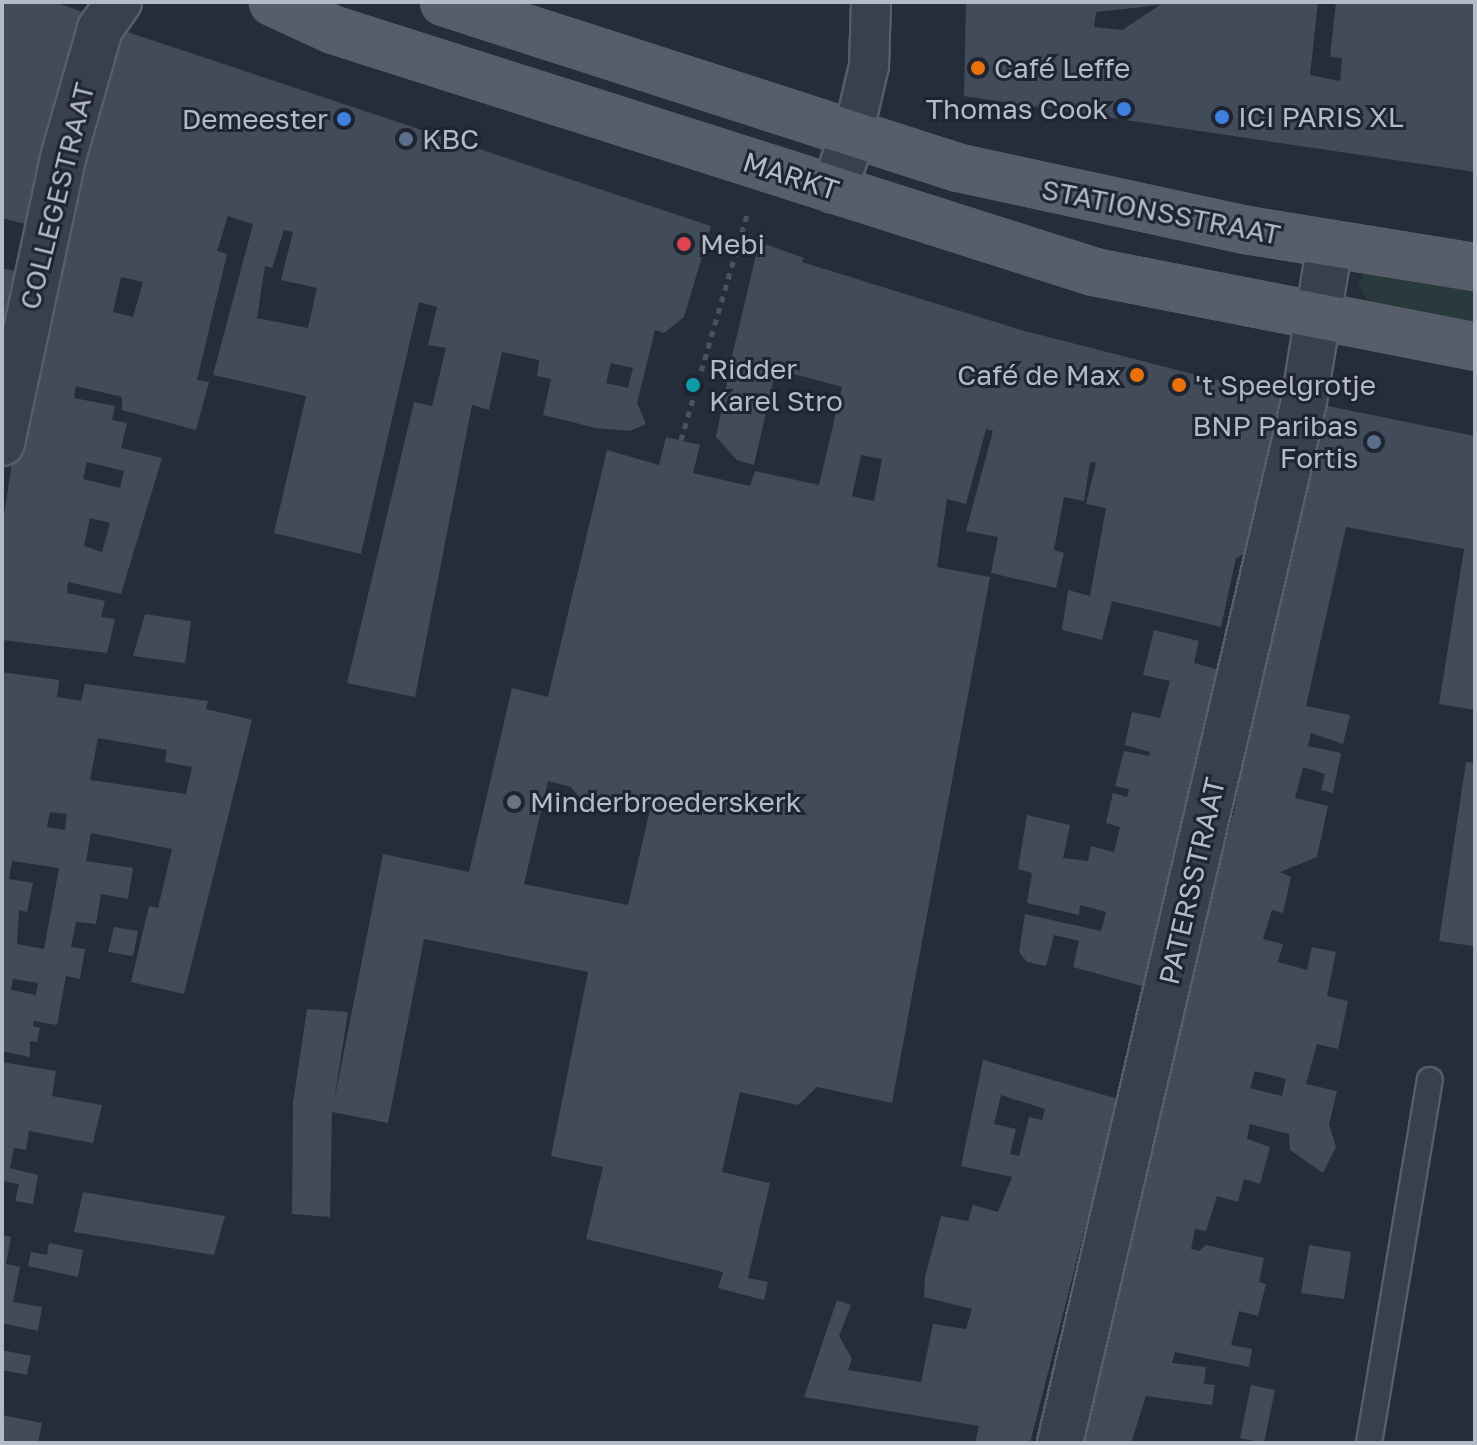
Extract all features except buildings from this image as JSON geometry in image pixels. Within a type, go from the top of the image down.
[{"type":"main road","name":"MARKT","points":[[273,2],[334,30],[1094,272],[1318,317]]},
{"type":"main road","points":[[444,2],[853,134]]},
{"type":"main road","name":"STATIONSSTRAAT","points":[[853,134],[1029,185],[1330,244],[1475,267]]},
{"type":"main road","points":[[1318,317],[1475,347]]},
{"type":"street","name":"COLLEGESTRAAT","points":[[2,443],[63,158],[100,29],[119,2]]},
{"type":"street","points":[[834,190],[853,134],[869,66],[871,2]]},
{"type":"street","name":"PATERSSTRAAT","points":[[1060,1443],[1304,401],[1330,244]]},
{"type":"lane","points":[[1369,1443],[1430,1080]]},
{"type":"path","points":[[681,440],[761,167]]},
{"type":"shaded area","points":[[1378,268],[1475,283],[1475,323],[1371,306],[1358,284],[1365,272]]},
{"type":"place","name":"Café Leffe","points":[[978,68]]},
{"type":"place","name":"Thomas Cook","points":[[1124,109]]},
{"type":"place","name":"ICI PARIS XL","points":[[1222,117]]},
{"type":"place","name":"Demeester","points":[[344,119]]},
{"type":"place","name":"KBC","points":[[406,139]]},
{"type":"place","name":"Mebi","points":[[684,244]]},
{"type":"place","name":"Café de Max","points":[[1137,375]]},
{"type":"place","name":"Ridder Karel Stro","points":[[693,385]]},
{"type":"place","name":"'t Speelgrotje","points":[[1179,385]]},
{"type":"place","name":"BNP Paribas Fortis","points":[[1374,442]]},
{"type":"place","name":"Minderbroederskerk","points":[[514,802]]}]
